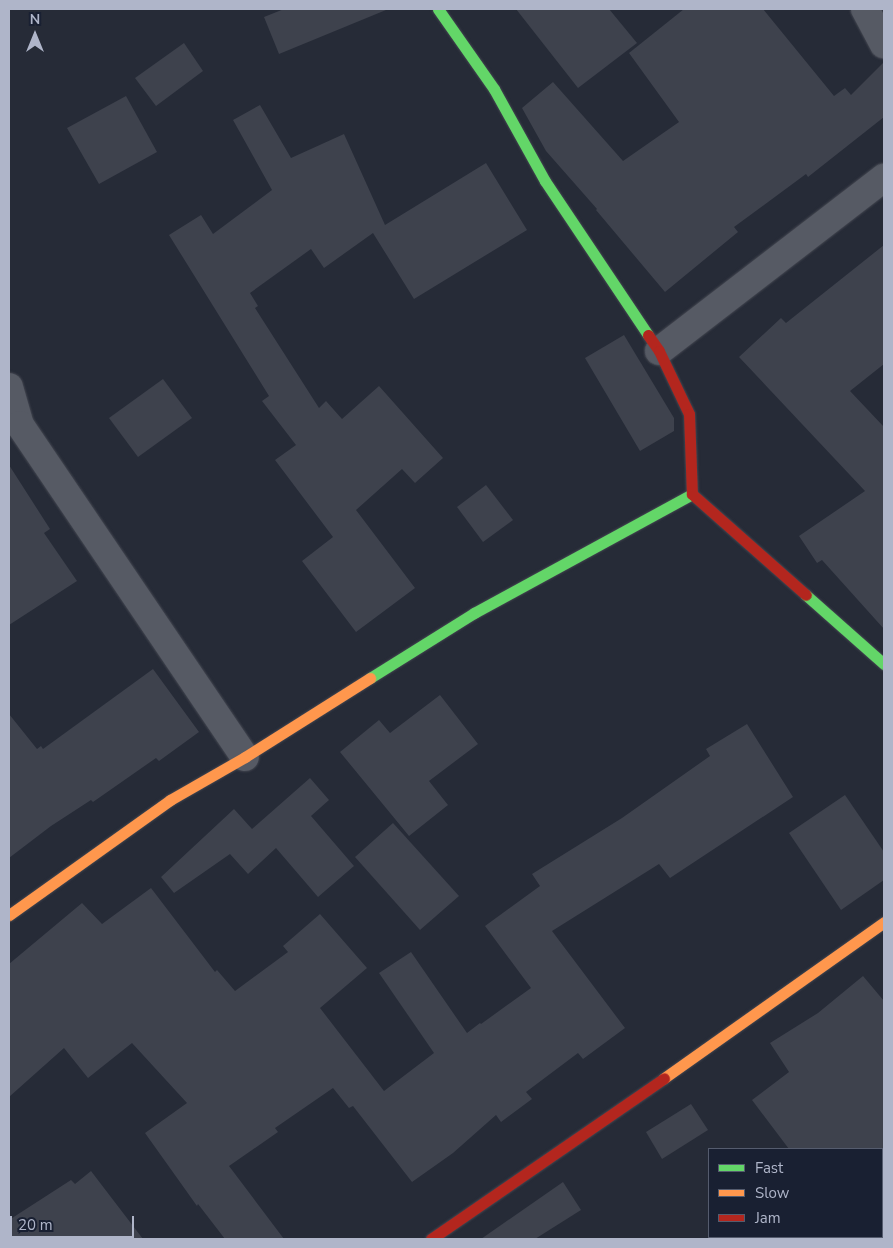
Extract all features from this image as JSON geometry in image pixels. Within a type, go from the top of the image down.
[{"type":"street","points":[[438,9],[494,89],[545,181],[659,351],[689,414],[692,494],[884,664]]},
{"type":"street","points":[[865,9],[884,44]]},
{"type":"street","points":[[659,351],[884,178]]},
{"type":"street","points":[[9,387],[20,425],[244,757]]},
{"type":"street","points":[[9,915],[170,800],[244,757],[474,613],[692,494]]},
{"type":"street","points":[[431,1239],[572,1144],[884,922]]},
{"type":"building","points":[[284,9],[386,10],[279,54],[264,17]]},
{"type":"building","points":[[516,9],[609,9],[637,43],[578,88]]},
{"type":"building","points":[[684,9],[763,9],[834,96],[845,88],[851,95],[884,62],[884,117],[808,177],[806,174],[734,227],[738,232],[665,292],[597,209],[546,151],[522,108],[553,82],[623,161],[679,122],[629,53]]},
{"type":"building","points":[[184,43],[203,71],[156,106],[135,78]]},
{"type":"building","points":[[126,96],[157,152],[99,184],[67,128]]},
{"type":"building","points":[[260,105],[291,158],[344,134],[385,225],[486,163],[527,230],[414,299],[373,233],[324,268],[311,249],[250,293],[258,306],[255,308],[319,408],[326,401],[342,419],[379,386],[443,458],[415,483],[402,469],[356,510],[415,588],[356,632],[302,561],[333,537],[275,460],[296,445],[262,401],[269,396],[169,235],[201,215],[213,234],[272,190],[233,120]]},
{"type":"building","points":[[884,245],[884,364],[850,391],[884,427],[884,629],[822,560],[817,563],[799,536],[865,491],[739,357],[781,318],[786,323]]},
{"type":"building","points":[[624,335],[674,418],[674,431],[640,451],[585,358]]},
{"type":"building","points":[[163,379],[192,418],[138,457],[109,418]]},
{"type":"building","points":[[9,465],[50,529],[44,533],[77,581],[9,625]]},
{"type":"building","points":[[486,485],[513,520],[483,542],[457,507]]},
{"type":"building","points":[[153,669],[199,732],[159,761],[156,758],[93,802],[91,800],[51,826],[9,858],[9,714],[37,749],[41,746],[43,749]]},
{"type":"building","points":[[440,695],[478,744],[429,781],[448,805],[409,836],[340,752],[379,720],[390,733]]},
{"type":"building","points":[[747,724],[793,797],[670,878],[659,864],[552,931],[625,1028],[583,1059],[578,1053],[526,1092],[532,1099],[501,1122],[496,1115],[453,1153],[412,1182],[353,1106],[349,1108],[333,1088],[275,1128],[278,1132],[229,1166],[284,1239],[225,1239],[198,1204],[197,1206],[145,1133],[187,1103],[132,1043],[88,1078],[64,1048],[9,1097],[9,964],[82,903],[102,924],[151,888],[215,972],[217,970],[235,991],[288,952],[283,946],[320,914],[367,968],[320,1008],[384,1091],[434,1053],[379,973],[411,952],[467,1033],[481,1024],[531,988],[485,926],[540,886],[532,874],[622,818],[710,756],[706,749]]},
{"type":"building","points":[[310,778],[329,800],[311,816],[354,866],[318,897],[276,848],[248,874],[230,854],[174,893],[161,877],[234,809],[252,829]]},
{"type":"building","points":[[845,795],[884,852],[884,880],[841,910],[789,833]]},
{"type":"building","points":[[393,823],[459,896],[420,930],[355,857]]},
{"type":"building","points":[[863,976],[884,1001],[884,1149],[788,1148],[752,1100],[789,1072],[770,1043],[818,1013]]},
{"type":"building","points":[[691,1104],[708,1130],[662,1159],[646,1132]]},
{"type":"building","points":[[91,1171],[143,1239],[9,1239],[9,1220],[71,1180],[75,1184]]},
{"type":"building","points":[[563,1182],[581,1210],[535,1239],[481,1239]]},
{"type":"traffic: fast","points":[[438,9],[494,89],[545,181],[648,335]]},
{"type":"traffic: fast","points":[[370,678],[474,613],[692,494]]},
{"type":"traffic: fast","points":[[806,595],[884,664]]},
{"type":"traffic: slow","points":[[9,915],[170,800],[245,757],[370,678]]},
{"type":"traffic: slow","points":[[664,1078],[884,922]]},
{"type":"traffic: jam","points":[[648,335],[659,351],[689,414],[692,494],[806,595]]},
{"type":"traffic: jam","points":[[431,1239],[664,1078]]}]
